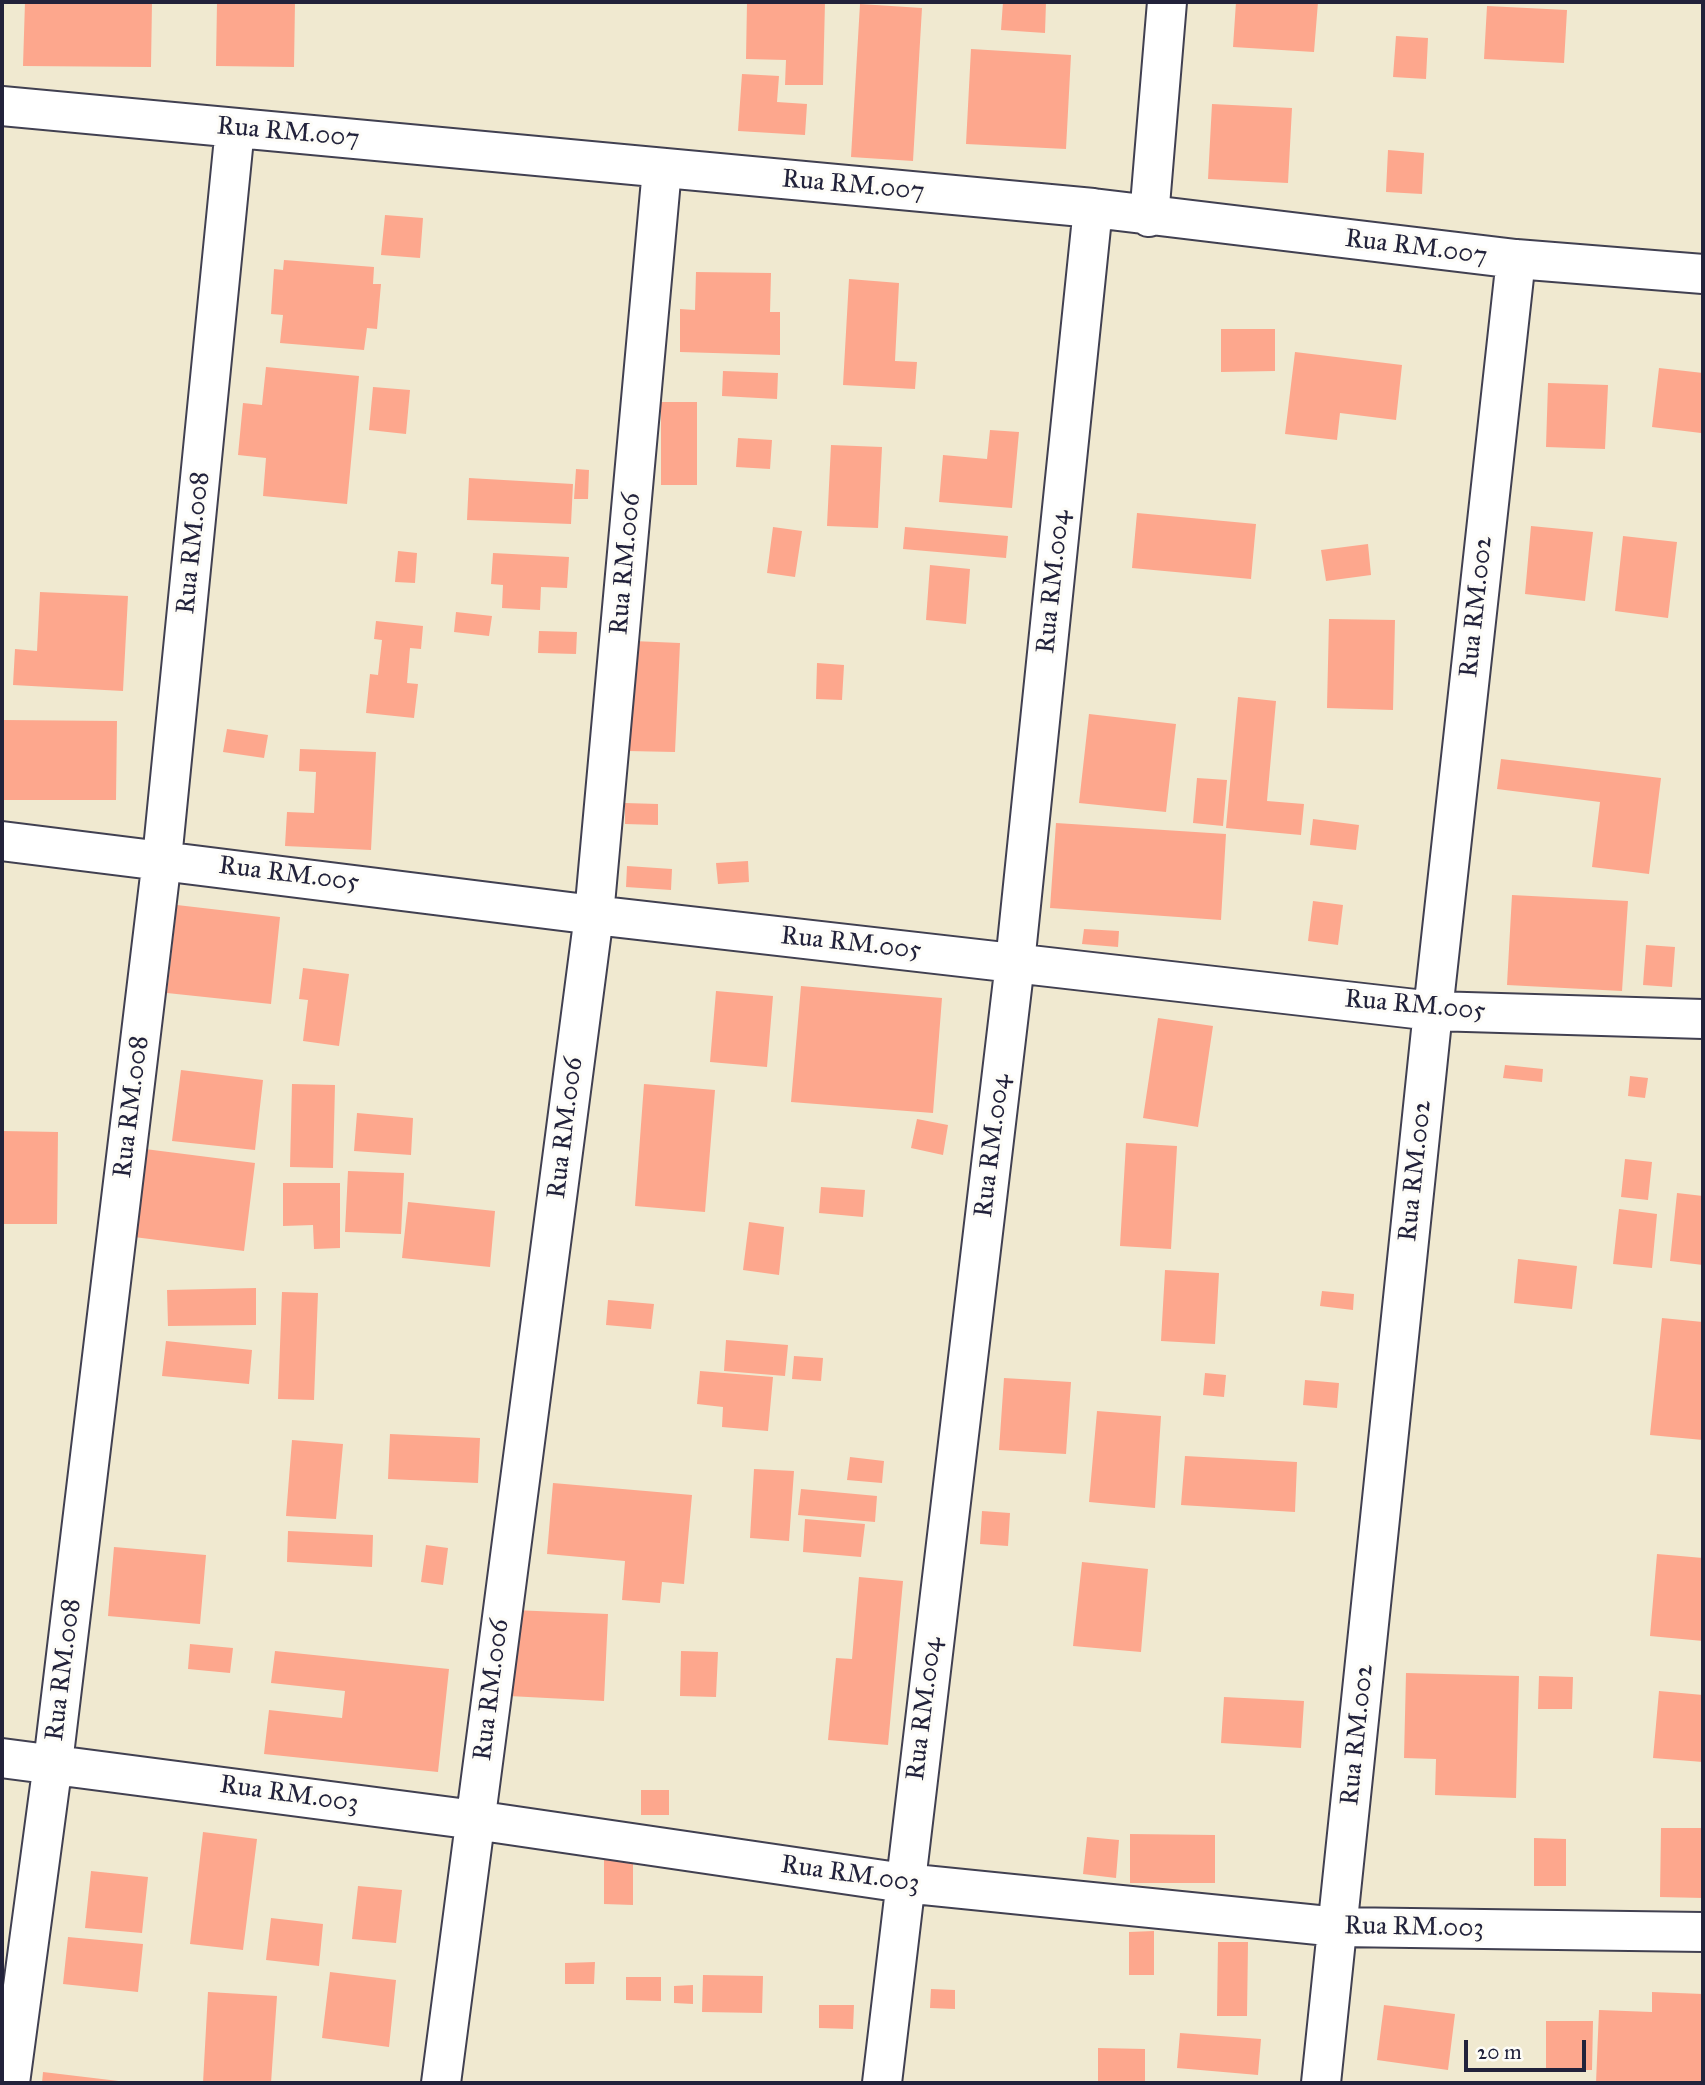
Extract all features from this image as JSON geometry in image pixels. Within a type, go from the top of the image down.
[{"type":"street","points":[[1149,217],[1167,2]]},
{"type":"street","name":"Rua RM.007","points":[[2,106],[1093,208],[1149,217],[1516,259],[1703,274]]},
{"type":"street","name":"Rua RM.008","points":[[10,2083],[53,1763],[162,859],[235,128]]},
{"type":"street","name":"Rua RM.006","points":[[441,2083],[594,915],[662,169]]},
{"type":"street","name":"Rua RM.004","points":[[882,2083],[1015,963],[1093,208]]},
{"type":"street","name":"Rua RM.002","points":[[1321,2083],[1433,1011],[1516,259]]},
{"type":"street","name":"Rua RM.005","points":[[2,841],[594,915],[1433,1011],[1703,1020]]},
{"type":"street","name":"Rua RM.003","points":[[2,1758],[475,1819],[904,1884],[1338,1927],[1703,1932]]},
{"type":"building","points":[[25,2],[152,2],[151,67],[23,66]]},
{"type":"building","points":[[217,2],[295,2],[294,67],[216,66]]},
{"type":"building","points":[[747,2],[825,2],[823,85],[785,85],[786,60],[746,59]]},
{"type":"building","points":[[1003,2],[1046,2],[1045,33],[1001,30]]},
{"type":"building","points":[[1236,2],[1318,2],[1314,52],[1233,47]]},
{"type":"building","points":[[860,4],[922,8],[913,161],[851,157]]},
{"type":"building","points":[[1487,6],[1567,10],[1564,63],[1484,59]]},
{"type":"building","points":[[1396,36],[1428,38],[1426,79],[1393,77]]},
{"type":"building","points":[[971,49],[1071,55],[1066,149],[966,144]]},
{"type":"building","points":[[742,74],[779,76],[777,102],[807,104],[805,135],[738,131]]},
{"type":"building","points":[[1212,104],[1292,108],[1288,183],[1208,179]]},
{"type":"building","points":[[1388,150],[1424,153],[1422,194],[1386,192]]},
{"type":"building","points":[[385,215],[423,218],[420,258],[381,255]]},
{"type":"building","points":[[284,260],[374,267],[373,284],[381,284],[377,329],[367,328],[364,350],[280,343],[283,315],[271,314],[274,269],[283,270]]},
{"type":"building","points":[[696,272],[771,273],[770,312],[780,312],[780,355],[680,352],[680,309],[695,310]]},
{"type":"building","points":[[849,279],[899,283],[895,361],[917,362],[915,389],[843,385]]},
{"type":"building","points":[[1221,329],[1275,329],[1275,371],[1221,372]]},
{"type":"building","points":[[1295,352],[1402,365],[1396,420],[1340,413],[1337,440],[1285,434]]},
{"type":"building","points":[[266,367],[359,376],[347,504],[263,496],[266,458],[238,455],[243,403],[262,405]]},
{"type":"building","points":[[1659,368],[1703,373],[1701,433],[1652,427]]},
{"type":"building","points":[[723,371],[778,373],[777,399],[722,396]]},
{"type":"building","points":[[1548,383],[1608,385],[1605,449],[1546,447]]},
{"type":"building","points":[[373,387],[410,390],[406,434],[369,430]]},
{"type":"building","points":[[661,402],[697,402],[697,485],[661,485]]},
{"type":"building","points":[[990,430],[1019,432],[1012,508],[939,502],[943,455],[987,459]]},
{"type":"building","points":[[738,438],[772,440],[770,469],[736,467]]},
{"type":"building","points":[[831,445],[882,447],[878,528],[827,526]]},
{"type":"building","points":[[576,469],[589,470],[588,499],[574,499]]},
{"type":"building","points":[[469,478],[573,484],[571,524],[467,520]]},
{"type":"building","points":[[1137,513],[1256,524],[1251,579],[1132,568]]},
{"type":"building","points":[[1531,526],[1593,532],[1585,601],[1525,594]]},
{"type":"building","points":[[773,527],[802,531],[795,577],[767,573]]},
{"type":"building","points":[[905,527],[1008,536],[1006,558],[903,549]]},
{"type":"building","points":[[1623,536],[1677,542],[1668,618],[1615,611]]},
{"type":"building","points":[[1368,544],[1371,575],[1326,581],[1321,550]]},
{"type":"building","points":[[398,551],[417,553],[415,583],[395,582]]},
{"type":"building","points":[[493,553],[569,557],[567,588],[541,587],[540,610],[502,608],[503,585],[491,584]]},
{"type":"building","points":[[930,565],[970,569],[966,624],[926,620]]},
{"type":"building","points":[[40,592],[128,596],[123,691],[13,685],[15,649],[37,651]]},
{"type":"building","points":[[456,612],[492,616],[489,636],[454,632]]},
{"type":"building","points":[[1329,619],[1395,620],[1393,710],[1327,708]]},
{"type":"building","points":[[376,621],[423,626],[421,649],[410,648],[407,683],[418,684],[414,718],[366,713],[370,674],[378,675],[382,640],[374,639]]},
{"type":"building","points":[[539,631],[577,632],[576,654],[538,653]]},
{"type":"building","points":[[633,641],[680,643],[675,752],[628,751]]},
{"type":"building","points":[[817,663],[844,665],[842,700],[816,699]]},
{"type":"building","points":[[1238,697],[1276,701],[1267,801],[1304,804],[1301,835],[1226,828]]},
{"type":"building","points":[[1089,714],[1176,724],[1166,812],[1079,803]]},
{"type":"building","points":[[3,720],[117,721],[116,800],[3,800]]},
{"type":"building","points":[[227,729],[268,735],[264,758],[223,752]]},
{"type":"building","points":[[300,749],[376,752],[371,850],[285,846],[287,812],[314,813],[316,772],[299,771]]},
{"type":"building","points":[[1501,759],[1661,778],[1649,874],[1592,867],[1600,802],[1497,789]]},
{"type":"building","points":[[1197,778],[1227,780],[1223,826],[1193,823]]},
{"type":"building","points":[[625,803],[658,804],[658,825],[625,824]]},
{"type":"building","points":[[1313,819],[1359,825],[1356,850],[1310,845]]},
{"type":"building","points":[[1056,823],[1226,834],[1221,920],[1050,908]]},
{"type":"building","points":[[748,861],[749,882],[718,884],[716,863]]},
{"type":"building","points":[[627,866],[672,869],[671,890],[626,887]]},
{"type":"building","points":[[1512,895],[1628,901],[1622,991],[1507,985]]},
{"type":"building","points":[[1313,901],[1343,905],[1338,945],[1308,941]]},
{"type":"building","points":[[177,905],[280,917],[271,1004],[167,993]]},
{"type":"building","points":[[1084,929],[1119,931],[1118,947],[1082,944]]},
{"type":"building","points":[[1646,945],[1675,947],[1672,987],[1643,985]]},
{"type":"building","points":[[303,968],[349,974],[339,1046],[303,1041],[308,1000],[299,999]]},
{"type":"building","points":[[801,986],[942,998],[933,1113],[791,1102]]},
{"type":"building","points":[[716,991],[773,996],[767,1067],[710,1062]]},
{"type":"building","points":[[1158,1018],[1213,1026],[1198,1127],[1143,1118]]},
{"type":"building","points":[[1505,1065],[1543,1069],[1542,1082],[1503,1078]]},
{"type":"building","points":[[181,1070],[263,1080],[255,1150],[172,1141]]},
{"type":"building","points":[[1630,1076],[1648,1078],[1645,1098],[1628,1096]]},
{"type":"building","points":[[292,1084],[335,1085],[333,1168],[290,1167]]},
{"type":"building","points":[[644,1084],[715,1090],[705,1212],[635,1206]]},
{"type":"building","points":[[357,1113],[413,1118],[411,1155],[354,1151]]},
{"type":"building","points":[[917,1119],[948,1125],[943,1155],[911,1148]]},
{"type":"building","points":[[2,1131],[58,1132],[57,1224],[2,1224]]},
{"type":"building","points":[[1126,1143],[1177,1146],[1171,1249],[1120,1246]]},
{"type":"building","points":[[145,1149],[255,1163],[244,1251],[134,1237]]},
{"type":"building","points":[[1625,1159],[1652,1162],[1648,1200],[1621,1197]]},
{"type":"building","points":[[348,1171],[404,1173],[401,1234],[345,1232]]},
{"type":"building","points":[[283,1183],[340,1183],[340,1248],[314,1249],[313,1225],[283,1226]]},
{"type":"building","points":[[821,1187],[865,1190],[863,1217],[819,1213]]},
{"type":"building","points":[[1677,1193],[1703,1196],[1703,1265],[1670,1261]]},
{"type":"building","points":[[408,1202],[495,1211],[490,1267],[402,1258]]},
{"type":"building","points":[[1619,1209],[1657,1214],[1652,1268],[1613,1264]]},
{"type":"building","points":[[749,1222],[784,1227],[779,1275],[743,1270]]},
{"type":"building","points":[[1518,1259],[1577,1266],[1572,1309],[1514,1303]]},
{"type":"building","points":[[1165,1270],[1219,1273],[1215,1344],[1161,1341]]},
{"type":"building","points":[[256,1288],[256,1325],[168,1326],[167,1290]]},
{"type":"building","points":[[1322,1291],[1354,1294],[1353,1310],[1320,1306]]},
{"type":"building","points":[[282,1292],[318,1293],[314,1400],[278,1399]]},
{"type":"building","points":[[608,1300],[654,1304],[651,1329],[606,1325]]},
{"type":"building","points":[[1662,1318],[1703,1322],[1703,1440],[1650,1435]]},
{"type":"building","points":[[726,1340],[788,1345],[785,1376],[724,1371]]},
{"type":"building","points":[[166,1341],[252,1350],[249,1384],[162,1376]]},
{"type":"building","points":[[794,1356],[823,1358],[821,1381],[792,1379]]},
{"type":"building","points":[[700,1371],[773,1377],[768,1431],[722,1427],[723,1407],[697,1404]]},
{"type":"building","points":[[1205,1373],[1226,1375],[1224,1397],[1203,1395]]},
{"type":"building","points":[[1004,1378],[1071,1382],[1066,1454],[999,1450]]},
{"type":"building","points":[[1305,1380],[1339,1383],[1337,1408],[1303,1405]]},
{"type":"building","points":[[1097,1411],[1161,1416],[1155,1508],[1089,1502]]},
{"type":"building","points":[[390,1434],[480,1438],[478,1483],[388,1479]]},
{"type":"building","points":[[292,1440],[343,1444],[336,1519],[286,1516]]},
{"type":"building","points":[[1185,1456],[1297,1462],[1295,1512],[1181,1505]]},
{"type":"building","points":[[850,1457],[884,1461],[882,1483],[847,1480]]},
{"type":"building","points":[[754,1469],[794,1471],[789,1541],[750,1538]]},
{"type":"building","points":[[553,1483],[692,1495],[684,1584],[662,1582],[660,1603],[622,1600],[625,1561],[547,1554]]},
{"type":"building","points":[[801,1489],[877,1496],[875,1522],[798,1515]]},
{"type":"building","points":[[982,1511],[1010,1513],[1008,1546],[980,1544]]},
{"type":"building","points":[[805,1519],[865,1524],[861,1557],[803,1552]]},
{"type":"building","points":[[288,1531],[373,1535],[372,1567],[287,1562]]},
{"type":"building","points":[[426,1545],[448,1548],[443,1585],[421,1582]]},
{"type":"building","points":[[114,1547],[206,1555],[200,1624],[108,1616]]},
{"type":"building","points":[[1657,1554],[1703,1558],[1703,1641],[1650,1636]]},
{"type":"building","points":[[1082,1562],[1148,1569],[1141,1652],[1073,1646]]},
{"type":"building","points":[[859,1577],[903,1581],[888,1745],[828,1740],[836,1658],[852,1659]]},
{"type":"building","points":[[513,1610],[608,1614],[604,1701],[509,1696]]},
{"type":"building","points":[[190,1644],[233,1648],[230,1673],[188,1669]]},
{"type":"building","points":[[275,1651],[449,1669],[438,1772],[264,1754],[269,1710],[342,1718],[345,1691],[271,1683]]},
{"type":"building","points":[[681,1651],[718,1652],[716,1697],[680,1696]]},
{"type":"building","points":[[1406,1673],[1519,1676],[1516,1798],[1435,1795],[1436,1759],[1404,1758]]},
{"type":"building","points":[[1539,1676],[1573,1677],[1572,1709],[1538,1709]]},
{"type":"building","points":[[1659,1691],[1703,1695],[1703,1762],[1653,1758]]},
{"type":"building","points":[[1224,1697],[1304,1701],[1301,1748],[1221,1743]]},
{"type":"building","points":[[641,1790],[669,1790],[669,1815],[641,1815]]},
{"type":"building","points":[[1661,1828],[1703,1828],[1703,1898],[1660,1897]]},
{"type":"building","points":[[203,1832],[257,1839],[243,1950],[190,1944]]},
{"type":"building","points":[[1130,1834],[1215,1835],[1215,1883],[1130,1883]]},
{"type":"building","points":[[1087,1837],[1119,1840],[1116,1878],[1083,1874]]},
{"type":"building","points":[[1534,1838],[1566,1839],[1566,1886],[1534,1886]]},
{"type":"building","points":[[604,1856],[633,1856],[633,1905],[604,1904]]},
{"type":"building","points":[[91,1871],[148,1877],[142,1933],[85,1928]]},
{"type":"building","points":[[358,1886],[402,1890],[396,1943],[352,1939]]},
{"type":"building","points":[[271,1918],[323,1924],[319,1966],[266,1960]]},
{"type":"building","points":[[1154,1931],[1154,1975],[1129,1975],[1129,1932]]},
{"type":"building","points":[[68,1937],[143,1944],[138,1992],[63,1984]]},
{"type":"building","points":[[1218,1942],[1248,1942],[1247,2016],[1217,2016]]},
{"type":"building","points":[[595,1962],[594,1984],[565,1984],[565,1963]]},
{"type":"building","points":[[330,1972],[396,1980],[389,2047],[322,2038]]},
{"type":"building","points":[[703,1975],[763,1976],[762,2013],[702,2012]]},
{"type":"building","points":[[626,1977],[661,1977],[661,2001],[626,2000]]},
{"type":"building","points":[[693,1985],[693,2004],[674,2003],[674,1986]]},
{"type":"building","points":[[931,1989],[955,1990],[955,2009],[930,2008]]},
{"type":"building","points":[[208,1992],[277,1996],[271,2083],[203,2083]]},
{"type":"building","points":[[1652,1992],[1703,1994],[1703,2083],[1596,2083],[1599,2010],[1652,2012]]},
{"type":"building","points":[[819,2005],[854,2005],[853,2029],[819,2028]]},
{"type":"building","points":[[1384,2005],[1455,2014],[1448,2070],[1377,2060]]},
{"type":"building","points":[[1546,2021],[1593,2021],[1592,2070],[1546,2070]]},
{"type":"building","points":[[1180,2033],[1261,2039],[1258,2075],[1177,2068]]},
{"type":"building","points":[[1098,2048],[1145,2049],[1145,2083],[1098,2083]]},
{"type":"building","points":[[43,2072],[127,2082],[42,2083]]}]
